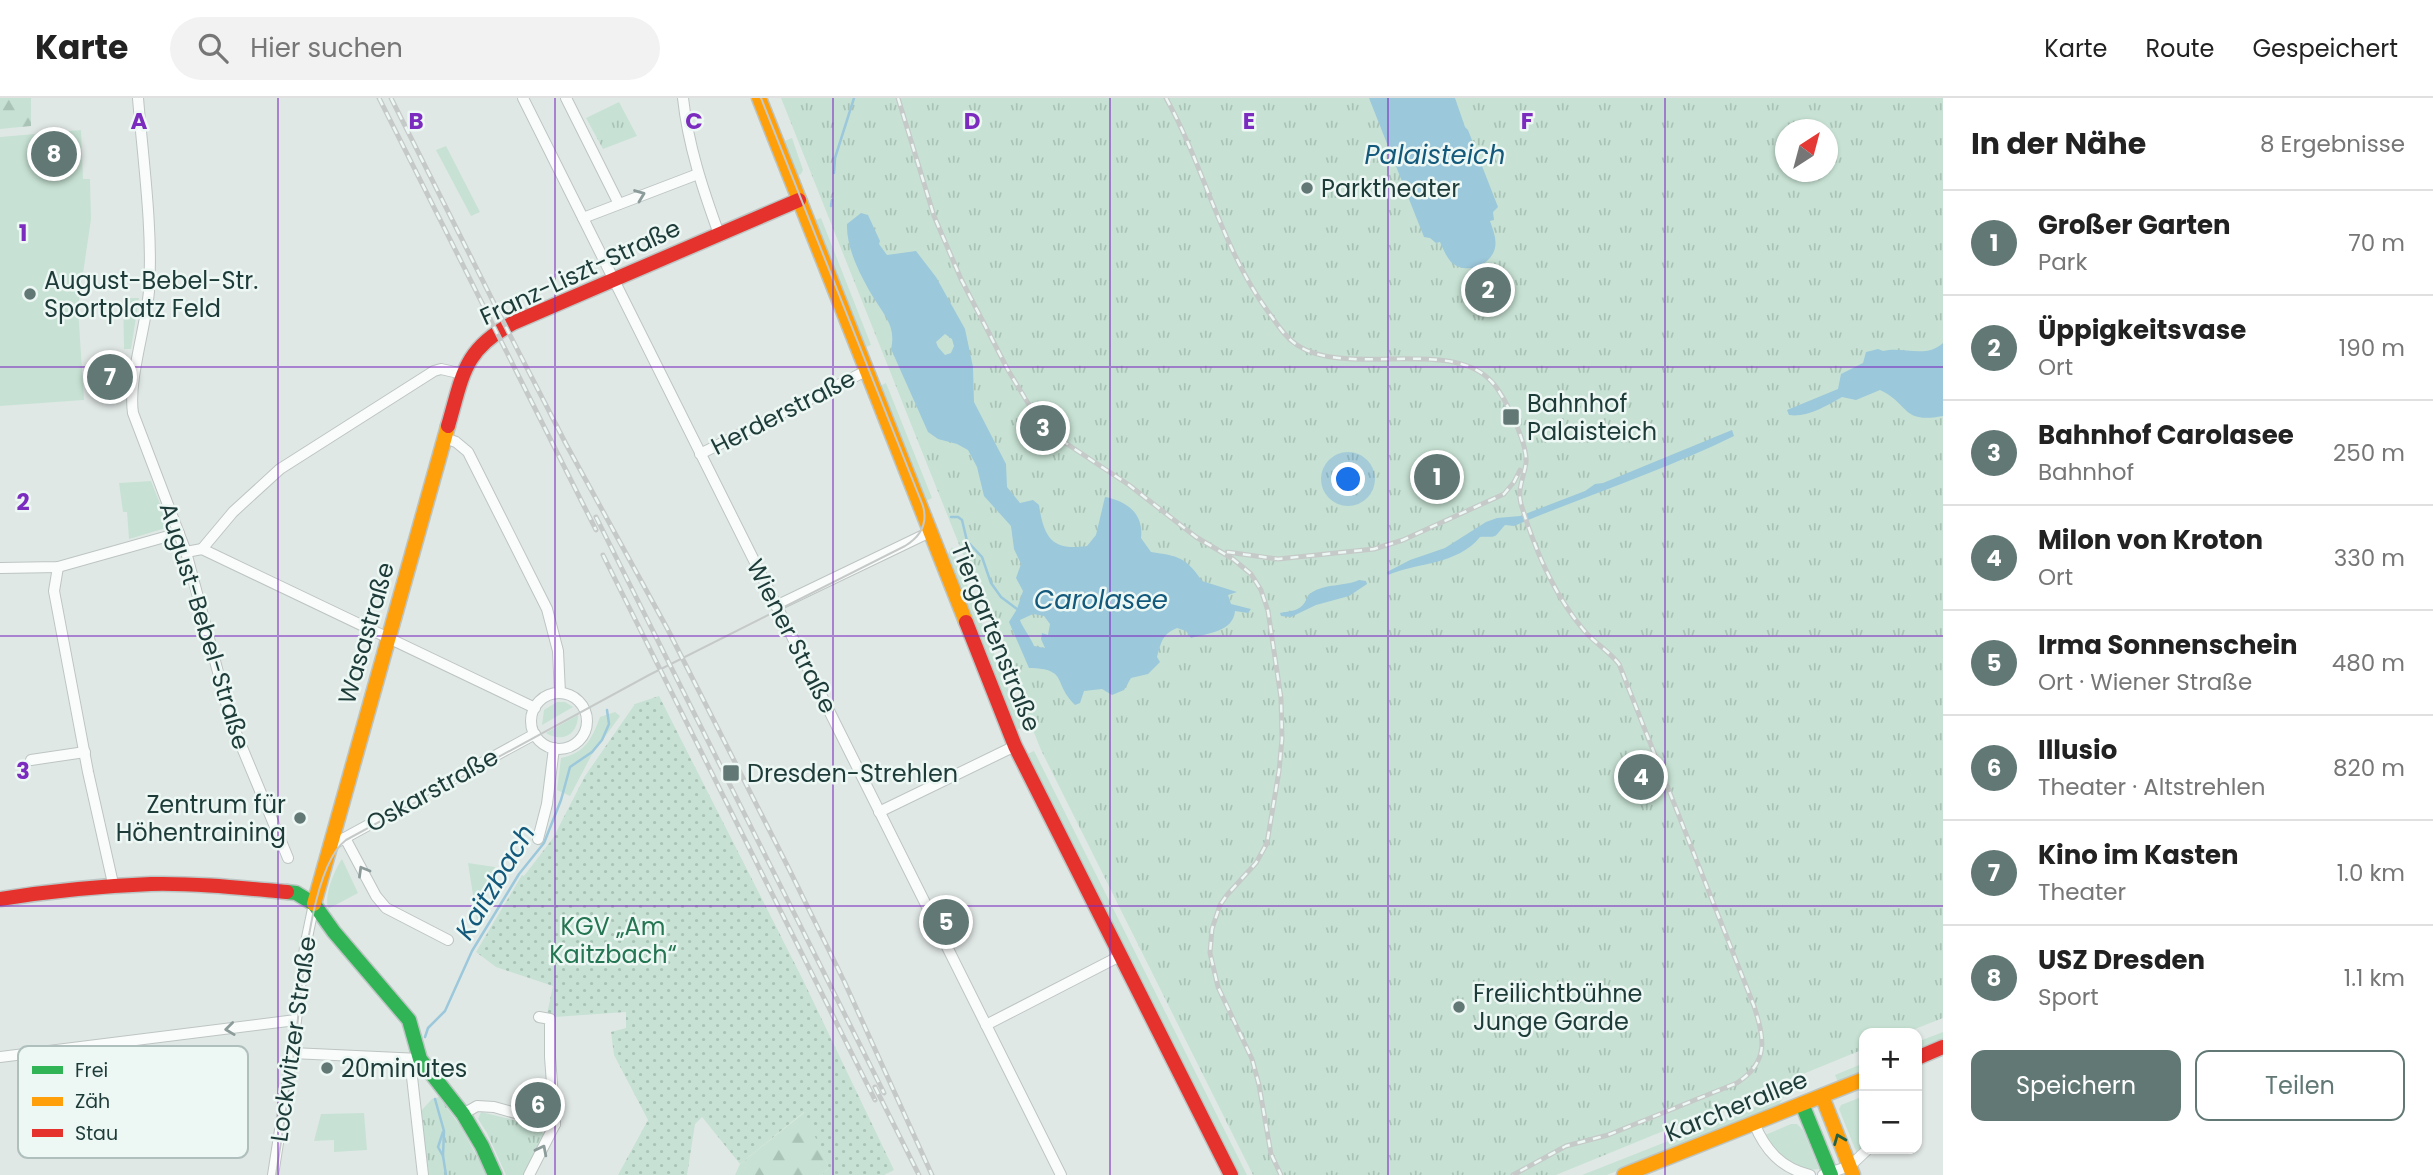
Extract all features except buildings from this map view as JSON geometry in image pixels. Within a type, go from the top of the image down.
[{"type":"main road","name":"Tiergartenstraße","points":[[759,98],[1015,746],[1231,1175]]},
{"type":"main road","name":"Franz-Liszt-Straße","points":[[463,374],[474,351],[487,338],[513,323],[799,200]]},
{"type":"main road","name":"Wasastraße","points":[[314,904],[463,374]]},
{"type":"main road","points":[[0,899],[151,884],[216,885],[296,893],[314,904],[334,932],[409,1020],[414,1063],[431,1076],[463,1114],[495,1175]]},
{"type":"main road","points":[[1922,1056],[1943,1047]]},
{"type":"main road","name":"Karcherallee","points":[[1625,1175],[1756,1128],[1802,1104],[1859,1081]]},
{"type":"main road","points":[[1822,1096],[1852,1171]]},
{"type":"main road","points":[[1802,1104],[1828,1175]]},
{"type":"street","name":"August-Bebel-Straße","points":[[138,98],[149,271],[132,408],[186,552],[231,721],[288,858]]},
{"type":"street","name":"Wiener Straße","points":[[523,98],[1061,1175]]},
{"type":"street","points":[[566,98],[619,204]]},
{"type":"street","points":[[682,98],[684,120],[698,174],[719,234]]},
{"type":"street","points":[[583,218],[698,174]]},
{"type":"street","points":[[202,549],[233,512],[280,469],[433,371],[441,369],[463,374]]},
{"type":"street","name":"Herderstraße","points":[[700,454],[866,371]]},
{"type":"street","points":[[445,438],[456,442],[468,452],[547,609],[558,651],[559,693]]},
{"type":"street","points":[[776,606],[930,532]]},
{"type":"street","points":[[1,568],[58,567],[179,533]]},
{"type":"street","points":[[186,552],[202,549],[535,708]]},
{"type":"street","points":[[58,567],[54,591],[114,887]]},
{"type":"street","points":[[559,693],[568,694],[582,704],[587,726],[578,741],[563,748],[554,748],[541,741],[535,734],[532,723],[535,708],[545,697],[559,693]]},
{"type":"street","name":"Oskarstraße","points":[[329,846],[535,734]]},
{"type":"street","points":[[880,812],[1015,746]]},
{"type":"street","points":[[538,839],[547,804],[554,748]]},
{"type":"street","points":[[31,760],[85,752]]},
{"type":"street","points":[[345,838],[382,903],[391,911],[448,940]]},
{"type":"street","name":"Lockwitzer Straße","points":[[273,1175],[306,942],[314,904]]},
{"type":"street","points":[[986,1025],[1121,957]]},
{"type":"street","points":[[529,1175],[555,1125],[550,1019],[539,1017]]},
{"type":"street","points":[[88,1046],[296,1020]]},
{"type":"street","points":[[292,1053],[414,1063],[423,1175]]},
{"type":"street","points":[[0,1057],[18,1055]]},
{"type":"street","points":[[463,1114],[477,1106],[494,1107],[555,1125]]},
{"type":"street","points":[[1756,1128],[1768,1150],[1782,1164],[1810,1175]]},
{"type":"street","points":[[1828,1175],[1852,1171],[1864,1154]]},
{"type":"green space","points":[[0,98],[31,98],[31,126],[0,129]]},
{"type":"green space","points":[[781,98],[1943,98],[1943,1018],[1918,1028],[1859,1028],[1859,1051],[1556,1175],[1253,1175],[1041,750]]},
{"type":"green space","points":[[619,102],[637,136],[603,149],[586,118]]},
{"type":"green space","points":[[81,130],[83,179],[90,179],[91,219],[78,308],[84,400],[0,406],[0,137]]},
{"type":"green space","points":[[792,138],[803,170],[795,177],[782,142]]},
{"type":"green space","points":[[446,146],[480,212],[471,216],[436,150]]},
{"type":"green space","points":[[821,218],[871,345],[866,347],[817,225],[813,221]]},
{"type":"green space","points":[[123,298],[139,298],[131,349],[124,349]]},
{"type":"green space","points":[[886,383],[932,498],[926,501],[880,386]]},
{"type":"green space","points":[[151,481],[168,524],[166,528],[129,539],[127,512],[123,512],[119,483]]},
{"type":"green space","points":[[952,547],[1023,727],[1014,731],[1016,728],[948,554]]},
{"type":"green space","name":"KGV „Am Kaitzbach“","points":[[659,696],[802,978],[894,1170],[884,1175],[822,1175],[829,1168],[804,1112],[740,1164],[702,1117],[695,1124],[687,1175],[618,1175],[648,1120],[614,1055],[611,1032],[626,1028],[626,1012],[555,1017],[547,1014],[553,986],[496,967],[476,952],[522,875],[524,876],[553,838],[585,776],[635,704]]},
{"type":"green space","points":[[557,702],[565,702],[573,707],[542,725],[544,710]]},
{"type":"green space","points":[[615,712],[620,716],[591,756],[570,796],[557,790],[561,758],[582,749],[594,732],[600,717]]},
{"type":"green space","points":[[578,715],[575,728],[568,735],[558,737],[546,733]]},
{"type":"green space","points":[[1034,751],[1247,1175],[1239,1175],[1140,976],[1134,973],[1030,758],[1025,755]]},
{"type":"green space","points":[[342,859],[358,893],[328,909],[329,890]]},
{"type":"green space","points":[[468,863],[495,867],[494,878],[485,895],[482,912],[477,921]]},
{"type":"green space","points":[[1943,1032],[1943,1041],[1922,1049],[1922,1040]]},
{"type":"green space","points":[[1859,1065],[1859,1074],[1838,1082],[1835,1075]]},
{"type":"green space","points":[[1785,1095],[1778,1106],[1607,1175],[1582,1175]]},
{"type":"green space","points":[[439,1097],[461,1127],[487,1175],[428,1175],[418,1114],[432,1099]]},
{"type":"green space","points":[[1859,1098],[1858,1156],[1839,1109],[1841,1105]]},
{"type":"green space","points":[[481,1112],[538,1126],[544,1135],[524,1175],[506,1175],[478,1119]]},
{"type":"green space","points":[[805,1112],[829,1168],[822,1175],[735,1175],[740,1164]]},
{"type":"green space","points":[[364,1113],[367,1150],[334,1152],[334,1140],[314,1141],[321,1114]]},
{"type":"green space","points":[[1797,1124],[1803,1130],[1819,1169],[1800,1169],[1786,1162],[1765,1135]]},
{"type":"water","name":"Palaisteich","points":[[1369,98],[1455,98],[1498,207],[1493,212],[1494,220],[1490,221],[1495,248],[1483,264],[1470,268],[1457,266],[1449,260],[1440,242],[1436,243],[1424,237]]},
{"type":"water","name":"Carolasee","points":[[861,213],[868,215],[879,244],[887,255],[916,251],[936,277],[965,329],[973,367],[974,402],[1006,464],[1007,487],[1020,503],[1033,500],[1039,505],[1044,526],[1052,540],[1065,546],[1087,546],[1096,535],[1105,497],[1113,499],[1127,505],[1137,516],[1141,538],[1151,552],[1181,559],[1202,581],[1237,592],[1228,595],[1231,604],[1251,609],[1248,613],[1235,611],[1230,623],[1225,627],[1191,638],[1186,631],[1177,628],[1172,630],[1161,643],[1157,657],[1160,662],[1148,674],[1131,678],[1124,690],[1112,695],[1102,689],[1084,691],[1080,703],[1075,705],[1055,674],[1029,668],[1009,622],[1023,591],[1016,578],[1021,564],[1014,549],[1011,526],[984,496],[977,467],[968,450],[938,439],[928,432],[891,349],[889,323],[856,264],[849,243],[847,224]],"holes":[[[945,334],[952,339],[954,346],[951,353],[945,355],[936,342]],[[1033,614],[1044,616],[1050,624],[1048,635],[1042,633],[1041,639],[1045,648],[1034,646],[1020,620]]]},
{"type":"water","points":[[1943,343],[1943,416],[1929,418],[1913,415],[1880,390],[1856,400],[1842,397],[1809,413],[1789,415],[1787,410],[1838,389],[1841,374],[1863,363],[1866,352],[1878,349],[1922,351],[1936,348]]},
{"type":"water","points":[[1732,430],[1734,436],[1680,460],[1514,526],[1505,525],[1494,536],[1480,537],[1471,546],[1449,558],[1388,575],[1387,572],[1410,560],[1445,548],[1486,522],[1520,516]]},
{"type":"water","points":[[1359,580],[1366,581],[1367,584],[1349,596],[1316,605],[1291,617],[1281,616],[1280,613],[1300,607],[1309,595],[1317,590]]},
{"type":"waterway","name":"Kaitzbach","points":[[834,173],[835,158],[854,98]]},
{"type":"waterway","name":"Kaitzbach","points":[[831,206],[832,200]]},
{"type":"waterway","name":"Kaitzbach","points":[[951,517],[962,520],[967,541],[982,557],[991,583],[1001,597],[1017,609]]},
{"type":"waterway","name":"Kaitzbach","points":[[425,1037],[428,1028],[445,1011],[472,951],[519,874],[544,843],[561,800],[570,767],[592,752],[602,740],[609,724],[607,710]]},
{"type":"waterway","name":"Kaitzbach","points":[[435,1099],[444,1131],[443,1156],[446,1175]]},
{"type":"waterway","points":[[443,1132],[438,1147],[443,1156]]},
{"type":"tram line","points":[[276,1175],[308,938],[323,878],[333,855],[346,840],[649,675],[905,546],[922,529],[923,506],[761,98]]},
{"type":"railway","points":[[379,98],[596,530]]},
{"type":"railway","points":[[391,98],[566,444],[667,628],[788,867],[844,981],[932,1175]]},
{"type":"railway","points":[[898,98],[934,216],[961,279],[1008,370],[1043,428],[1129,485],[1196,537],[1233,559],[1251,574],[1261,590],[1268,611],[1281,698],[1282,739],[1279,771],[1267,843],[1256,863],[1220,905],[1212,929],[1210,953],[1218,987],[1252,1059],[1271,1154],[1281,1175]]},
{"type":"railway","points":[[1166,98],[1238,262],[1269,313],[1293,342],[1318,354],[1342,358],[1450,361],[1473,368],[1496,387],[1514,420],[1526,455],[1520,499],[1538,553],[1553,585],[1572,614],[1586,633],[1619,664],[1754,1006],[1762,1048],[1755,1066],[1737,1083],[1608,1135],[1566,1146],[1513,1175]]},
{"type":"railway","points":[[1227,552],[1278,559],[1374,549],[1403,540],[1504,494],[1520,470]]},
{"type":"railway","points":[[596,517],[884,1093]]},
{"type":"railway","points":[[603,555],[875,1100]]},
{"type":"railway","points":[[875,1087],[919,1175]]},
{"type":"traffic: fast","points":[[287,892],[296,893],[314,904],[334,932],[409,1020],[420,1059],[463,1114],[495,1175]]},
{"type":"traffic: fast","points":[[1802,1104],[1831,1175]]},
{"type":"traffic: slow","points":[[759,98],[966,622]]},
{"type":"traffic: slow","points":[[314,904],[448,426]]},
{"type":"traffic: slow","points":[[1624,1175],[1859,1081]]},
{"type":"traffic: slow","points":[[1822,1096],[1853,1175]]},
{"type":"traffic: jam","points":[[448,426],[467,366],[474,354],[496,333],[513,323],[799,200]]},
{"type":"traffic: jam","points":[[966,622],[1015,746],[1231,1175]]},
{"type":"traffic: jam","points":[[0,899],[76,889],[151,884],[287,892]]},
{"type":"traffic: jam","points":[[1922,1056],[1943,1047]]},
{"type":"place","name":"USZ Dresden","points":[[54,154]]},
{"type":"place","name":"Parktheater","points":[[1307,188]]},
{"type":"place","name":"Üppigkeitsvase","points":[[1488,290]]},
{"type":"place","name":"August-Bebel-Str. Sportplatz Feld","points":[[30,294]]},
{"type":"place","name":"Kino im Kasten","points":[[110,377]]},
{"type":"place","name":"Bahnhof Palaisteich","points":[[1511,417]]},
{"type":"place","name":"Bahnhof Carolasee","points":[[1043,428]]},
{"type":"place","name":"Großer Garten","points":[[1437,477]]},
{"type":"place","name":"Dresden-Strehlen","points":[[731,773]]},
{"type":"place","name":"Milon von Kroton","points":[[1641,777]]},
{"type":"place","name":"Zentrum für Höhentraining","points":[[300,818]]},
{"type":"place","name":"Irma Sonnenschein","points":[[946,922]]},
{"type":"place","name":"Freilichtbühne Junge Garde","points":[[1459,1007]]},
{"type":"place","name":"20minutes","points":[[327,1068]]},
{"type":"place","name":"Illusio","points":[[538,1105]]}]
